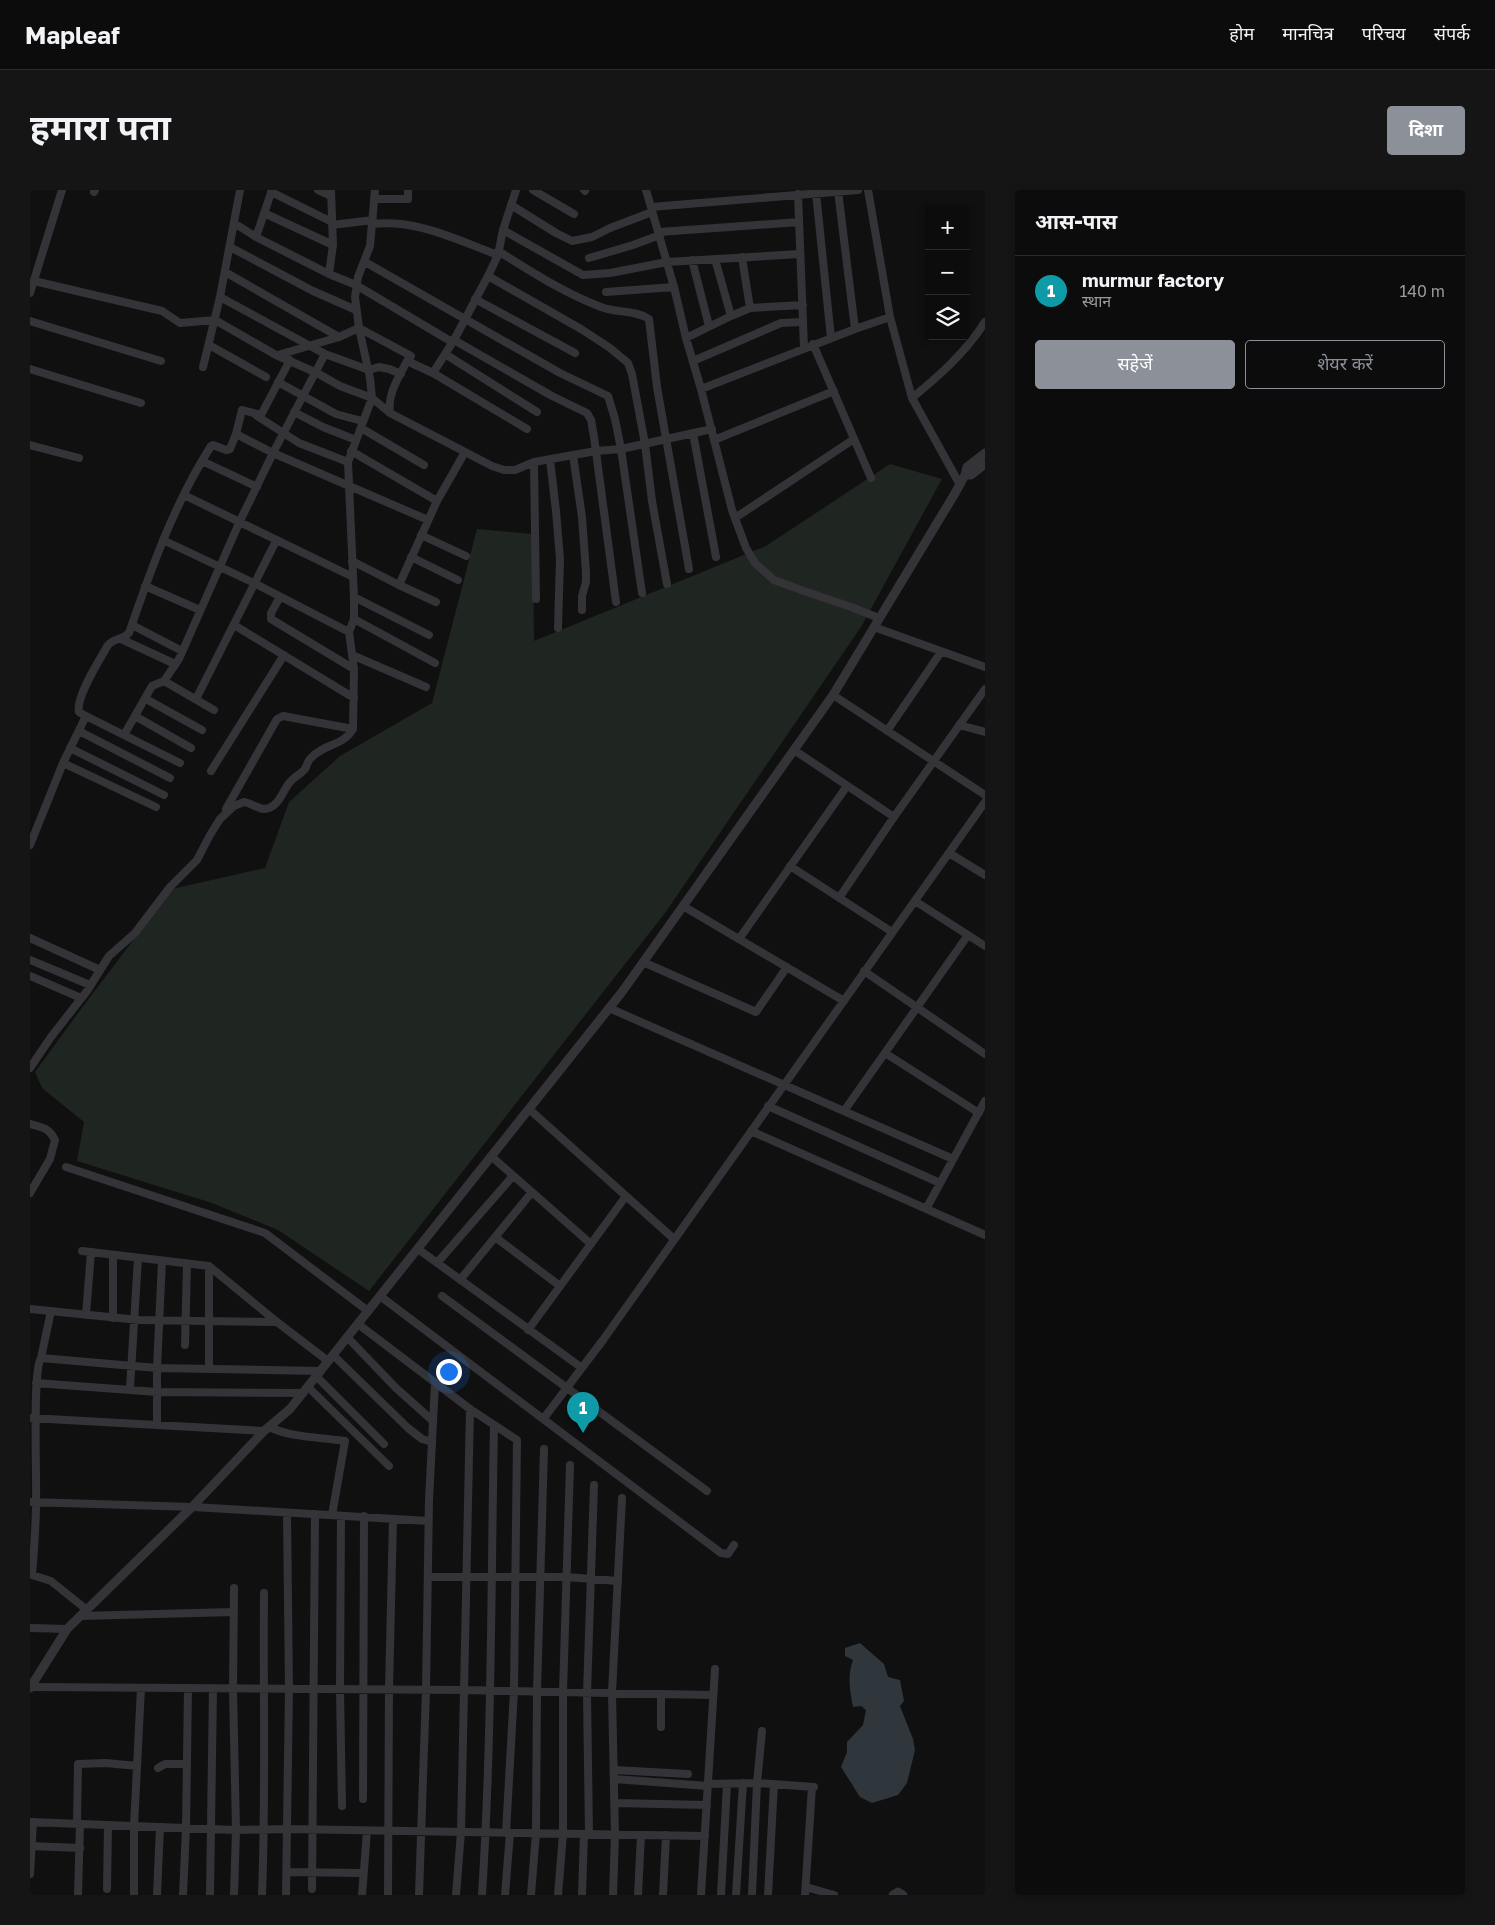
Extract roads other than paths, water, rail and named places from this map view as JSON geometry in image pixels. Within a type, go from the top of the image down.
[{"type":"street","points":[[30,293],[62,190]]},
{"type":"street","points":[[203,367],[220,297],[240,190]]},
{"type":"street","points":[[318,190],[331,193],[333,245],[329,274]]},
{"type":"street","points":[[220,819],[239,803],[250,803],[259,808],[267,809],[271,807],[278,801],[292,779],[304,770],[309,760],[320,751],[349,736],[353,729],[354,669],[350,632],[354,619],[354,597],[348,462],[372,398],[369,370],[356,310],[356,285],[365,262],[373,222],[375,190]]},
{"type":"street","points":[[374,199],[408,199],[408,190]]},
{"type":"street","points":[[433,373],[453,341],[488,276],[498,253],[503,230],[516,190]]},
{"type":"street","points":[[533,190],[574,214]]},
{"type":"street","points":[[646,190],[674,287],[735,518],[746,548],[755,563],[774,580],[879,618]]},
{"type":"street","points":[[730,190],[731,200]]},
{"type":"street","points":[[511,205],[572,241],[592,237],[652,209],[731,200],[858,190]]},
{"type":"street","points":[[868,190],[890,318],[912,398],[962,479]]},
{"type":"street","points":[[256,236],[272,191],[332,223],[391,222],[416,226],[498,253],[569,295],[603,308],[643,314],[649,319],[657,387],[689,569]]},
{"type":"street","points":[[838,191],[855,329]]},
{"type":"street","points":[[816,193],[831,338]]},
{"type":"street","points":[[798,194],[804,348]]},
{"type":"street","points":[[264,213],[333,245]]},
{"type":"street","points":[[589,258],[633,245],[659,234],[799,222]]},
{"type":"street","points":[[234,223],[329,274],[356,285],[552,396],[587,413],[591,420],[596,451],[616,602]]},
{"type":"street","points":[[503,230],[584,275],[610,273],[667,262],[800,254]]},
{"type":"street","points":[[230,247],[313,291],[356,310]]},
{"type":"street","points":[[742,257],[750,308]]},
{"type":"street","points":[[715,259],[731,316]]},
{"type":"street","points":[[692,260],[709,326]]},
{"type":"street","points":[[365,262],[560,373],[608,396],[615,418],[621,449],[642,593]]},
{"type":"street","points":[[225,272],[339,337]]},
{"type":"street","points":[[488,276],[566,320],[623,357],[628,363],[632,374],[645,444],[652,501],[667,584]]},
{"type":"street","points":[[34,281],[162,311],[180,323],[215,320],[276,355],[290,360],[340,386],[372,398],[390,413],[504,470],[515,470],[534,462],[573,454],[621,449],[712,429]]},
{"type":"street","points":[[606,292],[674,287]]},
{"type":"street","points":[[220,297],[325,354],[369,370],[379,367],[401,374]]},
{"type":"street","points":[[475,299],[575,353]]},
{"type":"street","points":[[686,338],[750,308],[802,304]]},
{"type":"street","points":[[701,389],[814,344],[890,318]]},
{"type":"street","points":[[30,321],[161,361]]},
{"type":"street","points":[[693,361],[781,323],[803,322]]},
{"type":"street","points":[[912,398],[962,354],[985,322]]},
{"type":"street","points":[[276,355],[339,337],[359,328]]},
{"type":"street","points":[[359,328],[411,356],[391,393],[389,402],[390,413]]},
{"type":"street","points":[[814,344],[871,478]]},
{"type":"street","points":[[209,345],[266,377]]},
{"type":"street","points":[[124,735],[152,686],[164,681],[182,651],[218,566],[283,433],[325,354]]},
{"type":"street","points":[[445,354],[537,412]]},
{"type":"street","points":[[257,416],[261,415],[290,360]]},
{"type":"street","points":[[407,361],[433,373],[528,429]]},
{"type":"street","points":[[30,369],[141,403]]},
{"type":"street","points":[[278,382],[336,414],[362,424],[424,465]]},
{"type":"street","points":[[714,440],[834,391]]},
{"type":"street","points":[[180,763],[84,715],[79,712],[78,706],[88,681],[108,645],[111,641],[121,639],[129,633],[163,540],[202,461],[213,445],[226,450],[230,449],[242,410],[257,416],[299,443],[348,462]]},
{"type":"street","points":[[294,412],[356,440]]},
{"type":"street","points":[[693,433],[716,557]]},
{"type":"street","points":[[236,434],[273,453],[428,520]]},
{"type":"street","points":[[735,518],[854,439]]},
{"type":"street","points":[[30,445],[79,458]]},
{"type":"street","points":[[351,451],[438,501]]},
{"type":"street","points":[[399,585],[420,535],[465,452]]},
{"type":"street","points":[[30,1688],[67,1629],[290,1408],[319,1374],[609,1008],[833,695],[954,495],[967,467],[985,452]]},
{"type":"street","points":[[573,454],[582,517],[586,572],[582,610]]},
{"type":"street","points":[[550,460],[560,559],[558,628]]},
{"type":"street","points":[[202,461],[257,487]]},
{"type":"street","points":[[534,462],[536,599]]},
{"type":"street","points":[[962,479],[985,464]]},
{"type":"street","points":[[184,495],[353,577]]},
{"type":"street","points":[[420,535],[466,556]]},
{"type":"street","points":[[163,540],[254,583],[350,632]]},
{"type":"street","points":[[196,699],[276,541]]},
{"type":"street","points":[[411,557],[458,580]]},
{"type":"street","points":[[352,561],[436,602]]},
{"type":"street","points":[[145,586],[200,610]]},
{"type":"street","points":[[280,597],[271,613],[271,619],[354,669]]},
{"type":"street","points":[[354,597],[429,635]]},
{"type":"street","points":[[354,619],[435,663]]},
{"type":"street","points":[[132,625],[182,651]]},
{"type":"street","points":[[234,625],[354,698]]},
{"type":"street","points":[[874,627],[985,667]]},
{"type":"street","points":[[121,639],[175,664]]},
{"type":"street","points":[[887,731],[941,652]]},
{"type":"street","points":[[352,655],[426,687]]},
{"type":"street","points":[[211,771],[284,656]]},
{"type":"street","points":[[164,681],[214,710]]},
{"type":"street","points":[[839,898],[985,689]]},
{"type":"street","points":[[833,695],[985,795]]},
{"type":"street","points":[[146,699],[202,730]]},
{"type":"street","points":[[30,845],[63,762],[85,718],[84,715]]},
{"type":"street","points":[[135,716],[190,748]]},
{"type":"street","points":[[30,1068],[109,956],[135,933],[173,883],[190,869],[197,860],[277,719],[283,716],[353,729]]},
{"type":"street","points":[[960,725],[985,732]]},
{"type":"street","points":[[79,731],[170,778]]},
{"type":"street","points":[[70,748],[164,796]]},
{"type":"street","points":[[794,750],[894,817]]},
{"type":"street","points":[[63,762],[156,808]]},
{"type":"street","points":[[739,939],[847,786]]},
{"type":"street","points":[[544,1418],[674,1240],[985,802]]},
{"type":"street","points":[[949,853],[985,875]]},
{"type":"street","points":[[790,866],[892,932]]},
{"type":"street","points":[[915,901],[985,946]]},
{"type":"street","points":[[683,906],[844,1001]]},
{"type":"street","points":[[844,1111],[968,935]]},
{"type":"street","points":[[30,938],[100,970]]},
{"type":"street","points":[[30,960],[90,985]]},
{"type":"street","points":[[643,962],[756,1012],[787,967]]},
{"type":"street","points":[[864,971],[985,1054]]},
{"type":"street","points":[[30,976],[81,998]]},
{"type":"street","points":[[609,1008],[953,1159]]},
{"type":"street","points":[[885,1053],[979,1113]]},
{"type":"street","points":[[926,1209],[985,1101]]},
{"type":"street","points":[[768,1106],[940,1183]]},
{"type":"street","points":[[529,1109],[674,1240]]},
{"type":"street","points":[[30,1124],[46,1128],[51,1132],[55,1140],[50,1159],[30,1193]]},
{"type":"street","points":[[751,1131],[985,1235]]},
{"type":"street","points":[[491,1156],[590,1244]]},
{"type":"street","points":[[66,1168],[265,1233],[368,1311]]},
{"type":"street","points":[[437,1263],[513,1176]]},
{"type":"street","points":[[460,1280],[532,1192]]},
{"type":"street","points":[[528,1330],[626,1196]]},
{"type":"street","points":[[495,1237],[560,1286]]},
{"type":"street","points":[[418,1249],[582,1368]]},
{"type":"street","points":[[82,1251],[209,1266],[277,1322],[331,1358],[408,1428],[422,1439],[432,1442]]},
{"type":"street","points":[[86,1315],[91,1252]]},
{"type":"street","points":[[113,1255],[113,1318]]},
{"type":"street","points":[[130,1388],[138,1258]]},
{"type":"street","points":[[157,1425],[157,1368],[162,1261]]},
{"type":"street","points":[[185,1345],[187,1264]]},
{"type":"street","points":[[209,1266],[209,1369]]},
{"type":"street","points":[[380,1296],[721,1553],[728,1554],[734,1545]]},
{"type":"street","points":[[442,1296],[707,1491]]},
{"type":"street","points":[[30,1309],[133,1320],[277,1322]]},
{"type":"street","points":[[51,1311],[41,1358],[38,1362],[33,1418],[32,1575],[51,1581],[83,1613],[234,1612]]},
{"type":"street","points":[[358,1324],[470,1410],[517,1440],[514,1691],[505,1895]]},
{"type":"street","points":[[347,1338],[396,1388],[433,1421]]},
{"type":"street","points":[[41,1358],[157,1368],[319,1374],[384,1444]]},
{"type":"street","points":[[36,1383],[130,1388],[157,1392],[305,1390],[389,1466]]},
{"type":"street","points":[[419,1895],[426,1690],[428,1522],[435,1383]]},
{"type":"street","points":[[456,1895],[461,1832],[470,1410]]},
{"type":"street","points":[[33,1418],[267,1429],[308,1438],[328,1438],[344,1442],[332,1515]]},
{"type":"street","points":[[482,1895],[491,1691],[494,1425]]},
{"type":"street","points":[[531,1895],[536,1833],[537,1692],[544,1449]]},
{"type":"street","points":[[558,1895],[562,1834],[570,1465]]},
{"type":"street","points":[[582,1895],[587,1834],[587,1692],[594,1485]]},
{"type":"street","points":[[613,1895],[616,1834],[612,1693],[622,1498]]},
{"type":"street","points":[[33,1502],[192,1507],[428,1522]]},
{"type":"street","points":[[286,1895],[289,1689],[287,1513]]},
{"type":"street","points":[[312,1889],[315,1514]]},
{"type":"street","points":[[341,1516],[340,1690],[342,1806]]},
{"type":"street","points":[[363,1799],[364,1517]]},
{"type":"street","points":[[388,1895],[389,1690],[393,1519]]},
{"type":"street","points":[[428,1576],[491,1578],[567,1577],[618,1581]]},
{"type":"street","points":[[234,1588],[233,1689],[236,1830],[234,1895]]},
{"type":"street","points":[[262,1895],[264,1830],[264,1593]]},
{"type":"street","points":[[30,1628],[67,1629]]},
{"type":"street","points":[[700,1895],[715,1669]]},
{"type":"street","points":[[30,1688],[463,1690],[713,1695]]},
{"type":"street","points":[[134,1895],[134,1826],[141,1688]]},
{"type":"street","points":[[183,1895],[188,1688]]},
{"type":"street","points":[[210,1895],[213,1688]]},
{"type":"street","points":[[661,1694],[661,1727]]},
{"type":"street","points":[[752,1895],[757,1782],[762,1731]]},
{"type":"street","points":[[78,1895],[80,1824],[77,1823],[78,1764],[106,1763],[137,1766]]},
{"type":"street","points":[[158,1768],[165,1764],[187,1764]]},
{"type":"street","points":[[614,1770],[688,1774]]},
{"type":"street","points":[[614,1779],[708,1785],[757,1782],[813,1787],[806,1891],[834,1895]]},
{"type":"street","points":[[736,1895],[743,1783]]},
{"type":"street","points":[[722,1895],[727,1784]]},
{"type":"street","points":[[768,1895],[774,1784]]},
{"type":"street","points":[[615,1803],[707,1805]]},
{"type":"street","points":[[30,1874],[31,1822],[236,1830],[288,1829],[313,1831],[705,1836]]},
{"type":"street","points":[[107,1889],[108,1825]]},
{"type":"street","points":[[157,1895],[160,1827]]},
{"type":"street","points":[[362,1895],[362,1873],[367,1831]]},
{"type":"street","points":[[638,1895],[641,1835]]},
{"type":"street","points":[[663,1895],[666,1835]]},
{"type":"street","points":[[31,1846],[80,1848]]},
{"type":"street","points":[[287,1872],[362,1873]]},
{"type":"street","points":[[893,1895],[898,1892],[903,1895]]},
{"type":"place","name":"murmur factory","points":[[583,1433]]}]
